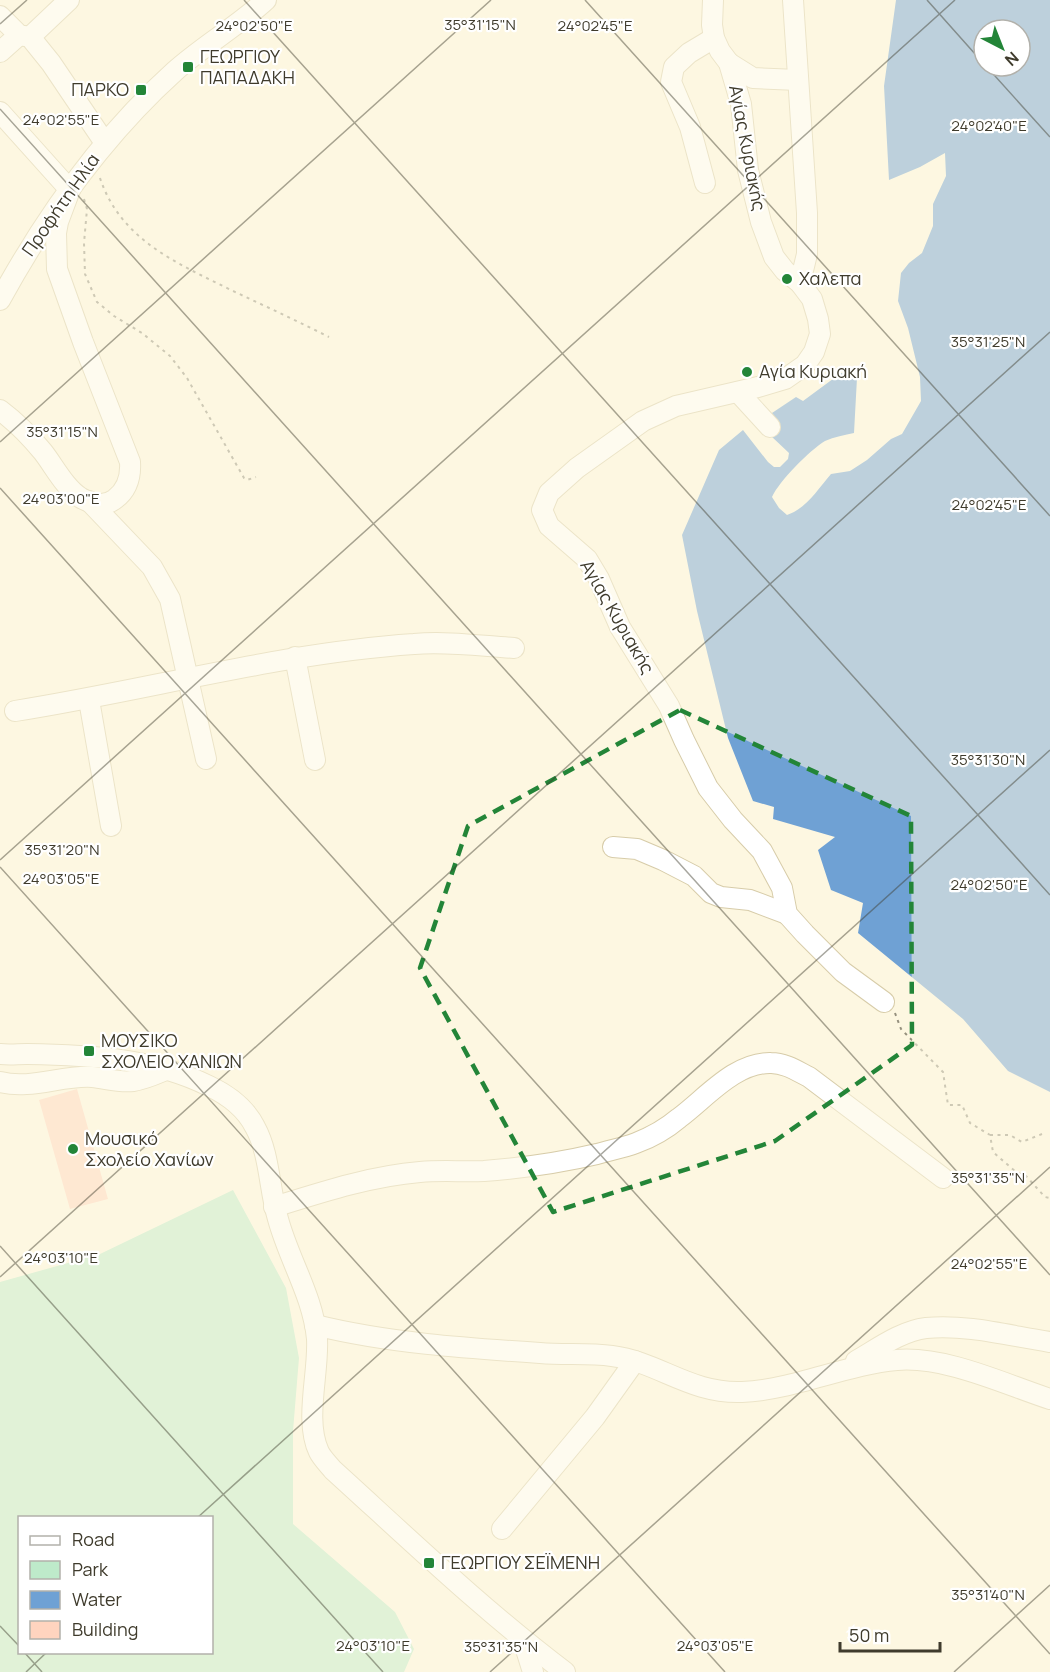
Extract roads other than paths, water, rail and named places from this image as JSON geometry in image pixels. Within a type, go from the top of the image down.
[{"type":"street","points":[[0,52],[69,0]]},
{"type":"street","name":"Προφήτη Ηλία","points":[[0,300],[18,268],[74,184],[105,143],[173,73],[200,49],[266,0]]},
{"type":"street","name":"Αγίας Κυριακής","points":[[713,0],[714,38],[729,63],[741,104],[748,170],[761,222],[774,257],[785,272],[800,283],[812,299],[820,334],[814,352],[805,365],[786,379],[676,406],[643,421],[578,468],[549,493],[543,510],[549,526],[587,559],[599,579],[620,627],[669,706],[708,788],[733,820],[762,851],[783,888],[787,914]]},
{"type":"street","points":[[793,0],[807,213],[807,254],[800,283]]},
{"type":"street","points":[[0,16],[51,63],[105,143]]},
{"type":"street","points":[[705,183],[690,127],[671,82],[674,67],[689,53],[714,38]]},
{"type":"street","points":[[729,63],[753,78],[798,80]]},
{"type":"street","points":[[0,112],[74,184],[58,222],[57,269],[130,462],[129,478],[120,495],[110,504],[88,501]]},
{"type":"street","points":[[738,392],[770,427]]},
{"type":"street","points":[[0,410],[26,433],[76,494],[88,501],[152,567],[162,583],[170,599],[177,626],[206,759]]},
{"type":"street","points":[[15,711],[187,680],[295,657],[417,643],[514,648]]},
{"type":"street","points":[[295,657],[315,760]]},
{"type":"street","points":[[88,699],[111,826]]},
{"type":"street","points":[[613,847],[637,849],[663,860],[694,876],[711,893],[721,897],[750,900],[787,914],[843,972],[884,1002]]},
{"type":"street","points":[[0,1054],[117,1060],[168,1069],[187,1075],[226,1095],[248,1115],[262,1141],[274,1207],[290,1255],[306,1292],[315,1325],[317,1358],[314,1426],[315,1439],[320,1453],[342,1478],[523,1640],[566,1672]]},
{"type":"street","points":[[274,1207],[320,1192],[395,1175],[536,1166],[620,1149],[662,1131],[706,1095],[745,1069],[772,1063],[787,1065],[809,1077],[943,1178]]},
{"type":"street","points":[[0,1082],[38,1083],[67,1078],[93,1077],[130,1082],[149,1078],[168,1069]]},
{"type":"street","points":[[315,1325],[345,1333],[414,1343],[542,1354],[611,1356],[635,1361],[700,1387],[729,1391],[758,1390],[890,1361],[932,1361],[1050,1399]]},
{"type":"street","points":[[835,1373],[895,1339],[925,1329],[957,1328],[1050,1342]]},
{"type":"street","points":[[502,1529],[595,1417],[635,1361]]},
{"type":"street","points":[[523,1640],[533,1672]]},
{"type":"water","points":[[896,0],[1050,0],[1050,1092],[1008,1071],[963,1019],[858,933],[863,903],[831,890],[818,850],[835,837],[773,819],[774,807],[753,801],[728,738],[697,611],[682,535],[719,450],[743,430],[768,462],[774,467],[780,467],[788,459],[789,453],[771,436],[780,428],[769,415],[796,397],[803,401],[841,373],[857,378],[854,433],[825,441],[788,474],[772,497],[779,508],[787,515],[794,512],[806,503],[831,474],[850,471],[891,439],[902,434],[921,401],[920,377],[908,328],[898,301],[901,273],[922,253],[933,226],[933,204],[946,176],[945,153],[889,180],[884,86]]},
{"type":"place","name":"ΓΕΩΡΓΙΟΥ ΠΑΠΑΔΑΚΗ","points":[[188,67]]},
{"type":"place","name":"ΠΑΡΚΟ","points":[[141,90]]},
{"type":"place","name":"Χαλεπα","points":[[787,279]]},
{"type":"place","name":"Αγία Κυριακή","points":[[747,372]]},
{"type":"place","name":"ΜΟΥΣΙΚΟ ΣΧΟΛΕΙΟ ΧΑΝΙΩΝ","points":[[89,1051]]},
{"type":"place","name":"Μουσικό Σχολείο Χανίων","points":[[73,1149]]},
{"type":"place","name":"ΓΕΩΡΓΙΟΥ ΣΕΪΜΕΝΗ","points":[[429,1563]]}]
